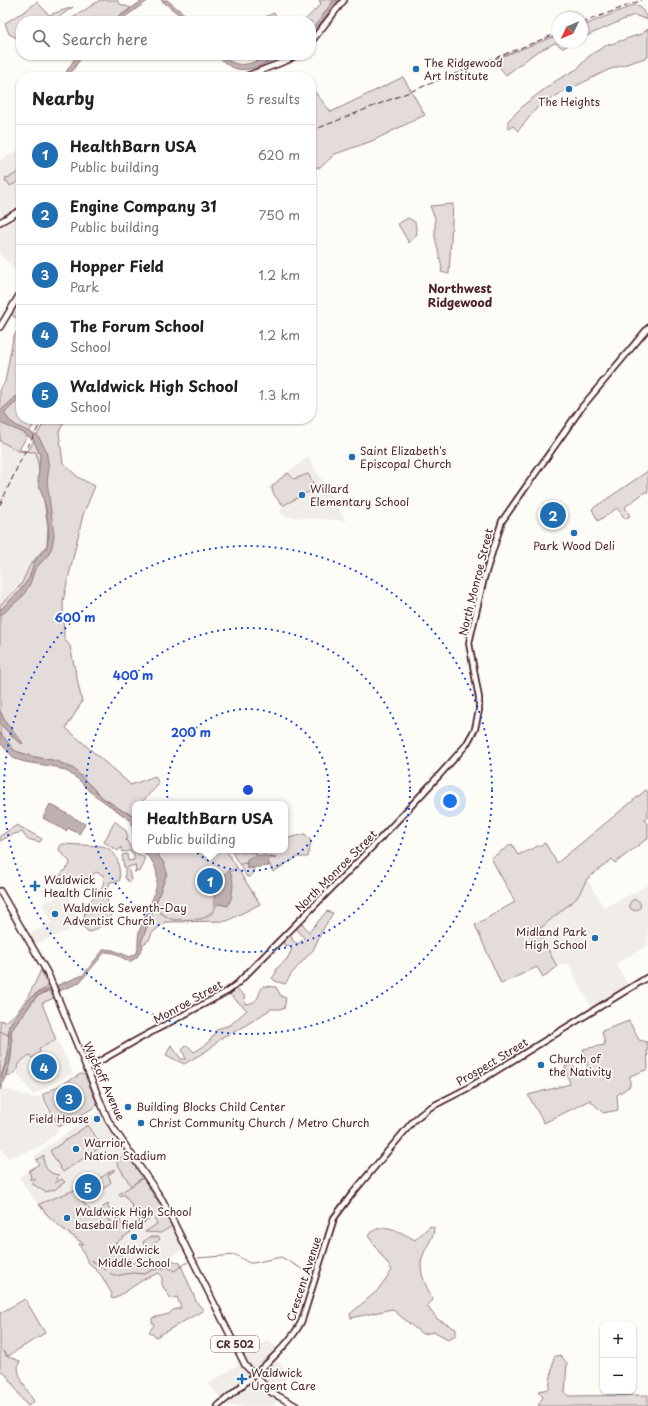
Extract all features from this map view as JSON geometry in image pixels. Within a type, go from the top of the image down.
[{"type":"main road","points":[[316,36],[344,0]]},
{"type":"main road","points":[[257,72],[288,60]]},
{"type":"main road","points":[[0,222],[16,213]]},
{"type":"main road","points":[[0,327],[16,300]]},
{"type":"main road","name":"North Monroe Street","points":[[286,935],[323,895],[386,834],[470,740],[477,724],[479,702],[469,643],[484,578],[502,521],[582,407],[648,328]]},
{"type":"main road","name":"Wyckoff Avenue","points":[[0,891],[40,960],[52,985],[108,1120],[163,1201],[245,1365],[275,1395],[296,1406]]},
{"type":"main road","name":"Monroe Street","points":[[86,1069],[134,1041],[228,991],[286,935]]},
{"type":"main road","name":"Prospect Street","points":[[362,1182],[409,1126],[429,1108],[468,1088],[648,977]]},
{"type":"main road","name":"Crescent Avenue","points":[[218,1406],[254,1375],[288,1341],[299,1326],[332,1224],[338,1212],[362,1182]]},
{"type":"shaded area","points":[[100,0],[117,0],[120,4],[131,8],[120,16],[76,16]]},
{"type":"shaded area","points":[[143,0],[149,0],[126,16],[120,16]]},
{"type":"shaded area","points":[[161,0],[167,0],[187,16],[181,16]]},
{"type":"shaded area","points":[[319,0],[334,0],[316,24],[316,16],[309,16],[321,4]]},
{"type":"shaded area","points":[[334,0],[338,1],[316,29],[316,24]]},
{"type":"shaded area","points":[[37,2],[49,15],[73,7],[60,16],[17,16]]},
{"type":"shaded area","points":[[634,5],[640,6],[648,20],[634,15],[588,35],[588,24]]},
{"type":"shaded area","points":[[274,13],[276,16],[268,16]]},
{"type":"shaded area","points":[[16,16],[16,38],[9,34],[5,23]]},
{"type":"shaded area","points":[[648,29],[648,57],[608,70],[567,89],[537,108],[518,131],[513,126],[508,129],[508,121],[526,103],[557,80],[577,69],[589,56],[605,46],[641,34]]},
{"type":"shaded area","points":[[552,37],[552,44],[535,53],[506,75],[493,60]]},
{"type":"shaded area","points":[[74,60],[80,60],[71,72],[66,72]]},
{"type":"shaded area","points":[[222,60],[228,60],[237,64],[244,64],[260,60],[272,60],[248,69],[232,67]]},
{"type":"shaded area","points":[[403,77],[425,115],[372,141],[335,154],[320,168],[316,168],[316,93],[331,112]]},
{"type":"shaded area","points":[[16,152],[16,270],[0,255],[0,160]]},
{"type":"shaded area","points":[[16,174],[16,183],[10,186],[7,181],[5,182],[6,177],[8,178]]},
{"type":"shaded area","points":[[453,204],[449,274],[441,272],[442,268],[435,237],[435,218],[430,206]]},
{"type":"shaded area","points":[[408,218],[415,222],[417,234],[409,243],[398,224]]},
{"type":"shaded area","points":[[16,304],[16,318],[11,313]]},
{"type":"shaded area","points":[[16,333],[16,424],[34,424],[19,450],[28,451],[43,424],[63,424],[59,432],[63,463],[79,478],[95,486],[83,515],[63,601],[64,639],[70,646],[82,702],[66,728],[131,785],[155,776],[159,784],[143,801],[132,801],[132,815],[123,811],[103,798],[74,769],[57,761],[35,757],[15,751],[0,733],[0,724],[17,741],[22,743],[6,723],[0,711],[0,605],[21,585],[30,565],[47,545],[48,526],[36,452],[18,451],[0,441],[0,388],[5,382],[13,338]]},
{"type":"shaded area","points":[[16,397],[16,402],[4,413],[10,421],[17,426],[38,436],[46,450],[49,468],[47,481],[54,535],[52,547],[48,555],[35,569],[30,584],[23,596],[0,616],[0,610],[19,592],[29,578],[34,562],[47,547],[49,532],[46,508],[38,481],[40,455],[34,441],[24,433],[0,423],[0,411]]},
{"type":"shaded area","points":[[0,441],[18,451],[36,451],[48,526],[47,545],[30,565],[21,585],[0,605]]},
{"type":"shaded area","name":"Willard Elementary School","points":[[308,457],[346,521],[286,517],[280,513],[282,506],[268,487]]},
{"type":"shaded area","points":[[648,471],[648,492],[645,492],[625,507],[630,516],[625,519],[617,508],[598,521],[592,509]]},
{"type":"shaded area","points":[[288,473],[294,479],[308,474],[316,488],[284,505],[276,498],[272,487]]},
{"type":"shaded area","points":[[0,711],[6,723],[23,743],[22,744],[0,724]]},
{"type":"shaded area","points":[[0,733],[15,751],[35,757],[57,761],[74,769],[103,798],[123,811],[132,815],[132,826],[130,820],[89,791],[79,780],[68,772],[56,767],[15,759],[0,743]]},
{"type":"shaded area","points":[[646,790],[648,792],[648,817],[644,820],[648,824],[648,838],[615,863],[612,859],[587,879],[577,898],[538,930],[557,967],[543,977],[537,967],[501,984],[475,925],[515,902],[491,858],[512,844],[518,855],[545,843],[557,863]]},
{"type":"shaded area","points":[[50,804],[85,824],[79,834],[68,828],[66,831],[43,818]]},
{"type":"shaded area","points":[[115,821],[126,831],[128,837],[126,840],[129,843],[132,853],[137,853],[144,857],[144,864],[140,871],[134,872],[136,870],[135,865],[128,867],[131,880],[129,882],[125,878],[126,867],[124,867],[122,855],[127,854],[128,861],[134,860],[134,854],[131,853],[130,851],[122,852],[121,847],[118,851],[104,842]]},
{"type":"shaded area","points":[[17,825],[42,839],[40,842],[27,839],[22,832],[11,835],[0,841],[0,836]]},
{"type":"shaded area","points":[[305,834],[311,841],[308,857],[297,857],[273,872],[268,861],[270,858],[276,858],[256,855],[247,860],[247,868],[254,868],[251,876],[247,877],[232,853],[288,853],[288,838]]},
{"type":"shaded area","points":[[61,844],[102,846],[111,851],[117,858],[120,879],[119,881],[110,882],[108,891],[108,904],[111,917],[92,931],[89,932],[83,927],[84,915],[88,904],[101,889],[104,876],[96,872],[83,881],[67,884],[59,876],[69,866],[70,862],[59,850]]},
{"type":"shaded area","points":[[143,853],[156,853],[164,863],[167,873],[141,943],[143,947],[137,957],[130,962],[114,953],[105,952],[79,983],[57,992],[48,991],[36,997],[11,1031],[10,1061],[0,1090],[0,1082],[8,1056],[9,1026],[30,998],[38,993],[83,975],[104,949],[113,950],[130,957],[137,953],[139,932],[156,889],[157,878],[155,868],[150,859]]},
{"type":"shaded area","points":[[156,853],[228,853],[260,904],[227,921],[165,922],[152,933],[149,940],[142,945],[140,943],[167,873]]},
{"type":"shaded area","points":[[257,854],[259,856],[262,855],[276,858],[270,858],[268,861],[269,866],[247,868],[247,859]]},
{"type":"shaded area","points":[[228,871],[232,875],[233,884],[230,902],[228,906],[218,904],[216,906],[214,905],[214,895],[216,886],[220,878]]},
{"type":"shaded area","name":"Midland Park High School","points":[[587,879],[604,908],[648,885],[648,945],[616,964],[629,987],[593,1010],[568,963],[557,967],[538,930],[577,898]]},
{"type":"shaded area","points":[[66,893],[82,925],[35,944],[29,934],[52,922],[42,904]]},
{"type":"shaded area","points":[[635,899],[639,901],[641,905],[639,909],[635,911],[631,909],[629,905],[631,901]]},
{"type":"shaded area","points":[[327,911],[333,913],[313,950],[292,973],[285,984],[275,981],[272,978],[276,973],[276,969],[287,959],[292,949],[288,945],[285,946],[283,942],[290,933],[293,941],[298,944],[304,938],[296,928],[301,922],[309,932]]},
{"type":"shaded area","points":[[41,970],[48,987],[30,998],[9,1026],[8,1056],[0,1078],[0,1020],[5,1022],[22,1006]]},
{"type":"shaded area","points":[[263,986],[276,987],[281,996],[286,998],[284,1009],[271,1009],[240,1029],[224,1036],[208,1050],[184,1064],[166,1055],[171,1045],[181,1059],[186,1059],[182,1050],[187,1045],[194,1052],[211,1039],[217,1029],[230,1025],[247,1010],[229,994],[236,989],[244,995],[245,1004],[250,1003],[256,1000]]},
{"type":"shaded area","points":[[49,990],[54,998],[42,1003],[56,1040],[39,1049],[40,1052],[32,1058],[29,1055],[17,1065],[19,1068],[9,1077],[6,1075],[10,1065],[12,1053],[11,1031],[36,997]]},
{"type":"shaded area","points":[[629,1021],[639,1040],[647,1042],[648,1069],[630,1076],[630,1086],[617,1095],[618,1110],[603,1113],[590,1100],[544,1123],[528,1095],[570,1084],[565,1066],[572,1065],[579,1072],[588,1069],[583,1049],[605,1045],[602,1031]]},
{"type":"shaded area","points":[[58,1041],[73,1073],[33,1095],[17,1072],[19,1068],[17,1065],[29,1055],[33,1058],[40,1051],[38,1049]]},
{"type":"shaded area","points":[[81,1074],[85,1075],[97,1104],[95,1107],[59,1127],[42,1095]]},
{"type":"shaded area","points":[[2,1088],[33,1098],[40,1096],[59,1130],[40,1147],[8,1158],[0,1146],[0,1091]]},
{"type":"shaded area","points":[[98,1111],[157,1198],[183,1249],[157,1265],[122,1267],[110,1263],[67,1235],[44,1214],[19,1177],[39,1164],[34,1156]]},
{"type":"shaded area","name":"Warrior Nation Stadium","points":[[88,1125],[102,1146],[63,1172],[50,1151]]},
{"type":"shaded area","points":[[127,1154],[143,1177],[131,1186],[117,1163],[117,1160]]},
{"type":"shaded area","points":[[44,1155],[44,1163],[47,1169],[52,1173],[59,1175],[56,1178],[57,1180],[55,1183],[62,1179],[65,1182],[54,1190],[45,1192],[31,1183],[36,1179],[29,1179],[31,1177],[29,1171],[39,1164],[36,1160]]},
{"type":"shaded area","points":[[114,1169],[114,1171],[108,1175],[111,1182],[96,1195],[94,1192],[101,1187],[96,1181]]},
{"type":"shaded area","points":[[143,1178],[172,1224],[172,1226],[161,1233],[145,1232],[157,1224],[153,1217],[139,1226],[137,1223],[140,1221],[129,1209],[133,1207],[124,1194],[120,1196],[119,1194]]},
{"type":"shaded area","points":[[84,1188],[93,1196],[87,1199],[87,1197],[83,1202],[93,1214],[100,1210],[113,1226],[121,1221],[120,1222],[126,1231],[129,1229],[131,1232],[114,1244],[123,1259],[125,1260],[129,1258],[133,1264],[140,1259],[150,1264],[138,1265],[136,1263],[136,1267],[157,1265],[168,1259],[180,1263],[197,1303],[204,1310],[156,1337],[149,1332],[154,1325],[152,1318],[169,1314],[173,1310],[181,1308],[177,1297],[171,1299],[162,1285],[162,1276],[159,1273],[146,1278],[114,1299],[111,1298],[112,1294],[101,1275],[88,1262],[79,1244],[84,1244],[54,1221],[39,1204],[72,1191],[84,1191]]},
{"type":"shaded area","points":[[109,1203],[107,1206],[116,1219],[118,1217],[120,1220],[118,1218],[116,1220],[117,1222],[113,1225],[102,1208]]},
{"type":"shaded area","points":[[430,1226],[434,1227],[433,1234],[424,1253],[421,1265],[423,1277],[433,1300],[427,1306],[437,1319],[456,1329],[456,1335],[448,1339],[435,1332],[422,1334],[392,1309],[351,1318],[350,1314],[377,1291],[392,1270],[368,1236],[379,1228],[385,1228],[397,1231],[415,1240]]},
{"type":"shaded area","points":[[150,1237],[159,1237],[160,1239],[149,1248],[145,1248],[143,1242]]},
{"type":"shaded area","points":[[25,1299],[45,1333],[8,1356],[4,1351],[6,1356],[20,1361],[18,1366],[22,1382],[34,1402],[28,1406],[12,1382],[0,1370],[0,1313]]},
{"type":"shaded area","points":[[267,1340],[277,1349],[271,1355],[290,1374],[278,1389],[283,1395],[272,1406],[228,1406],[208,1384],[236,1366]]},
{"type":"shaded area","points":[[560,1355],[567,1363],[565,1393],[569,1396],[648,1395],[648,1406],[538,1406],[543,1397],[538,1391],[549,1389],[554,1357]]},
{"type":"waterway","points":[[241,864],[247,863]]},
{"type":"waterway","points":[[230,872],[236,868]]},
{"type":"waterway","points":[[155,903],[159,912],[173,920],[202,919],[207,916]]},
{"type":"waterway","points":[[207,916],[213,912],[215,906]]},
{"type":"waterway","points":[[0,1031],[8,1035]]},
{"type":"waterway","points":[[198,1258],[236,1255],[249,1263],[253,1263],[281,1257],[313,1275]]},
{"type":"waterway","points":[[91,1260],[106,1270]]},
{"type":"waterway","points":[[110,1273],[114,1276],[132,1273],[145,1274],[152,1270],[168,1267],[174,1271],[188,1262]]},
{"type":"railway","points":[[588,21],[642,0]]},
{"type":"railway","points":[[316,129],[552,35]]},
{"type":"railway","points":[[0,505],[22,457],[40,424]]},
{"type":"place","name":"The Ridgewood Art Institute","points":[[416,69]]},
{"type":"place","name":"The Heights","points":[[569,89]]},
{"type":"place","name":"Saint Elizabeth's Episcopal Church","points":[[352,457]]},
{"type":"place","name":"Willard Elementary School","points":[[302,495]]},
{"type":"place","name":"Engine Company 31","points":[[553,515]]},
{"type":"place","name":"Park Wood Deli","points":[[574,533]]},
{"type":"place","name":"HealthBarn USA","points":[[210,881]]},
{"type":"place","name":"Waldwick Health Clinic","points":[[35,886]]},
{"type":"place","name":"Waldwick Seventh-Day Adventist Church","points":[[55,914]]},
{"type":"place","name":"Midland Park High School","points":[[595,938]]},
{"type":"place","name":"Church of the Nativity","points":[[541,1065]]},
{"type":"place","name":"The Forum School","points":[[44,1067]]},
{"type":"place","name":"Hopper Field","points":[[69,1098]]},
{"type":"place","name":"Building Blocks Child Center","points":[[128,1107]]},
{"type":"place","name":"Field House","points":[[97,1119]]},
{"type":"place","name":"Christ Community Church / Metro Church","points":[[141,1123]]},
{"type":"place","name":"Warrior Nation Stadium","points":[[76,1149]]},
{"type":"place","name":"Waldwick High School","points":[[88,1187]]},
{"type":"place","name":"Waldwick High School baseball field","points":[[67,1218]]},
{"type":"place","name":"Waldwick Middle School","points":[[134,1237]]},
{"type":"place","name":"Waldwick Urgent Care","points":[[242,1379]]},
{"type":"district","name":"Northwest Ridgewood","points":[[460,296]]}]
